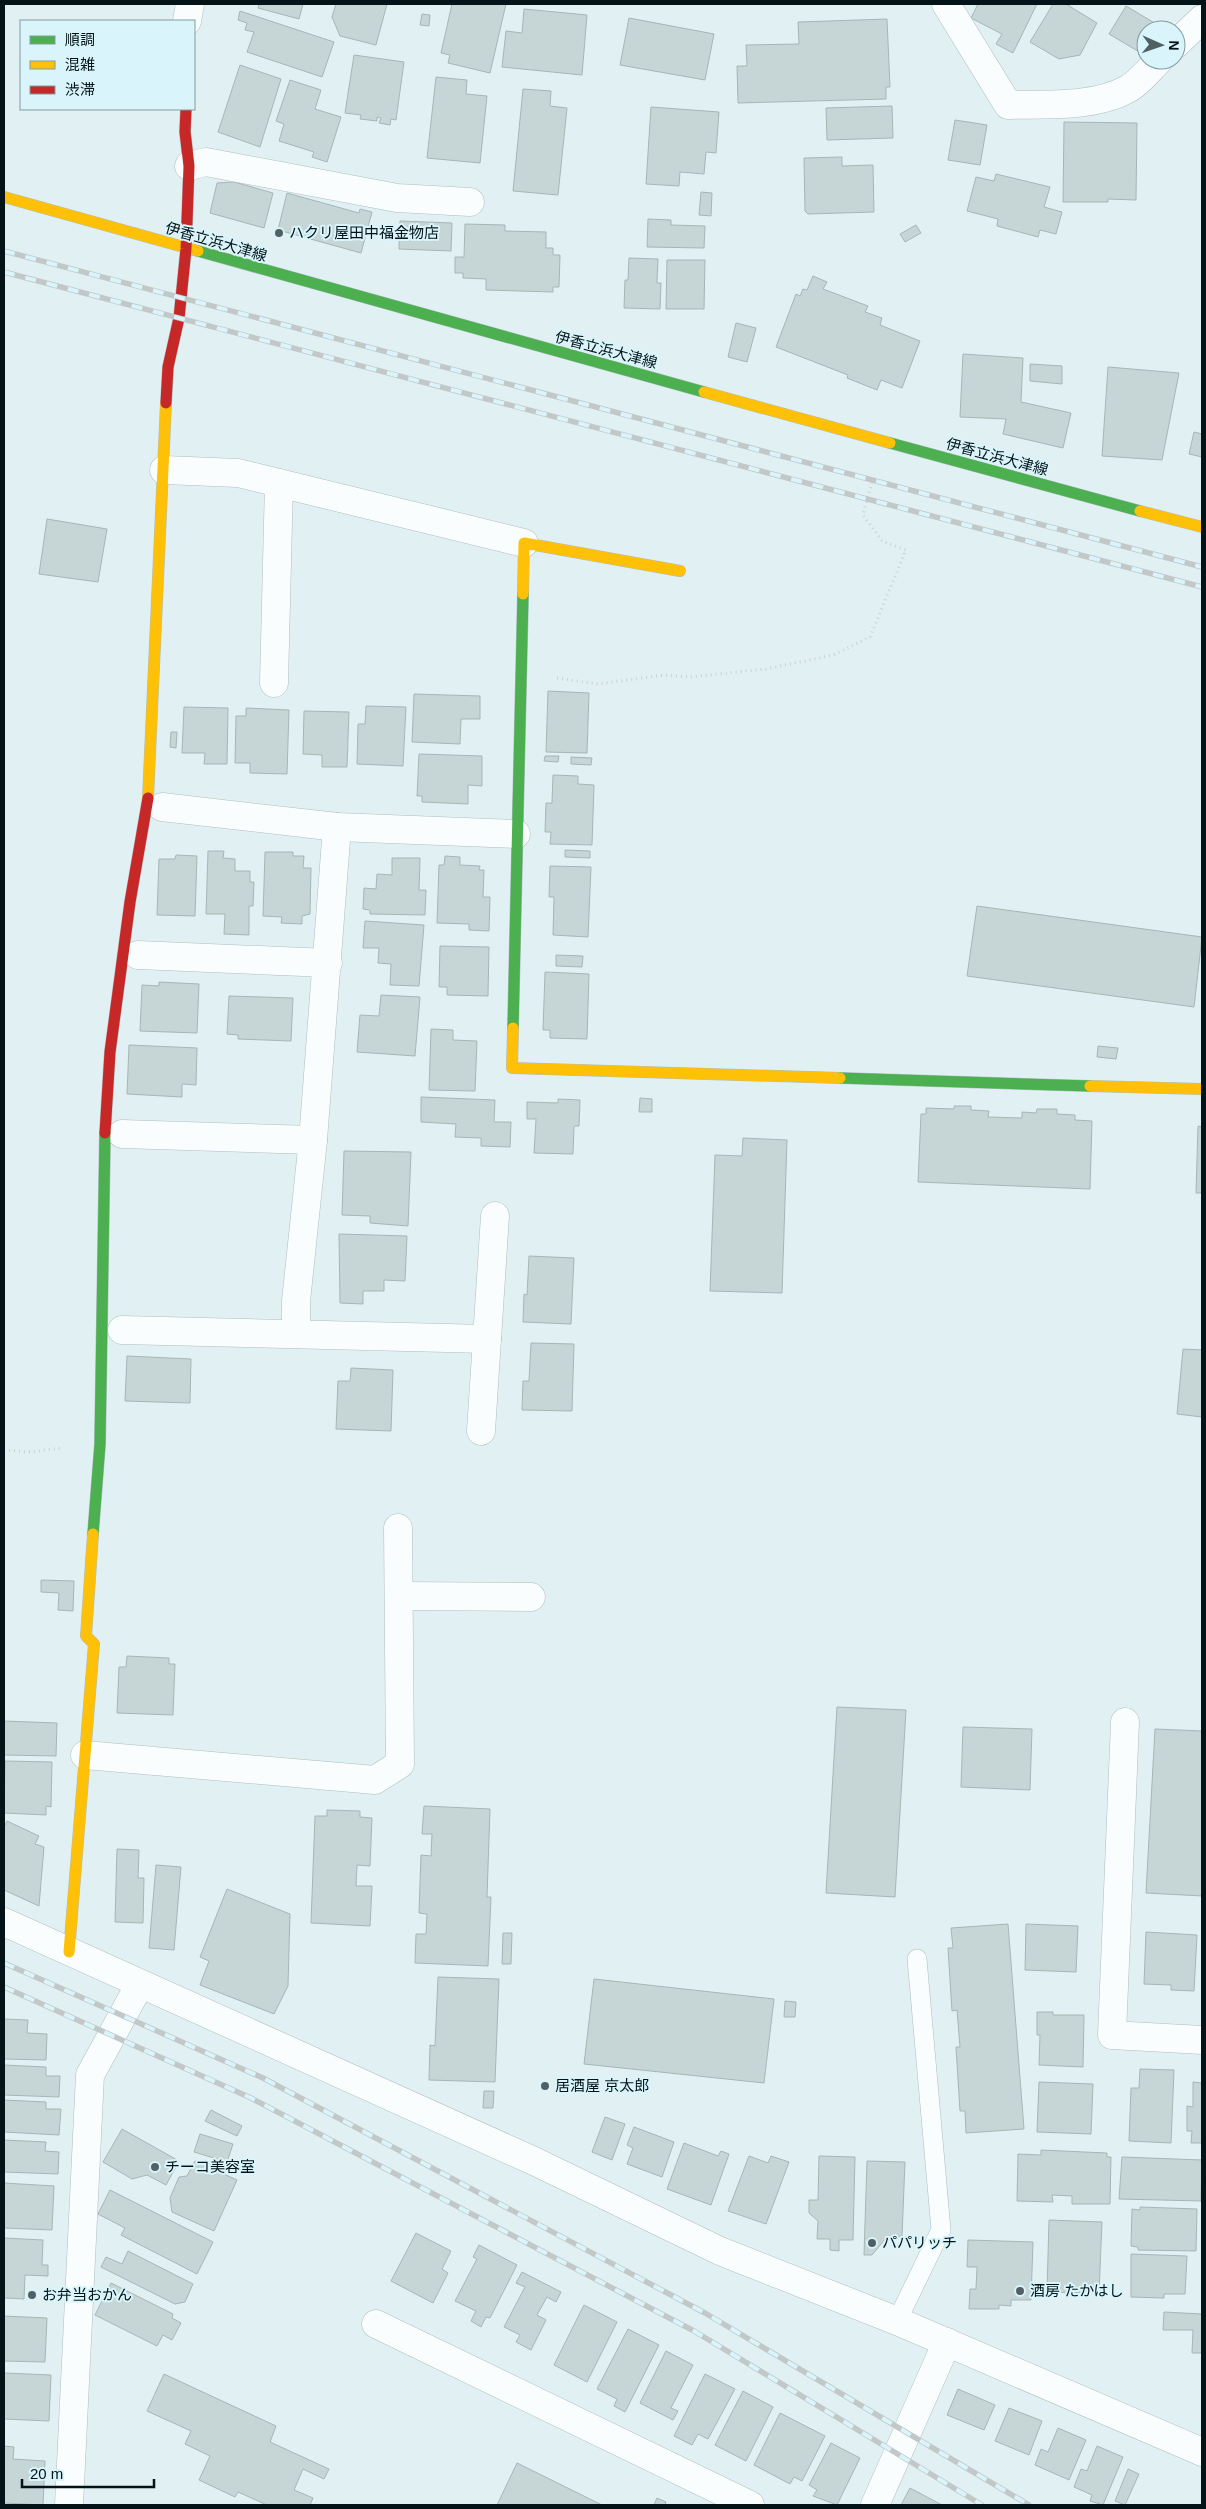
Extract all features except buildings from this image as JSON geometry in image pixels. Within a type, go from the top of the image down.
[{"type":"street","points":[[187,20],[190,4]]},
{"type":"street","points":[[946,4],[1008,106],[1076,102],[1104,98],[1129,89],[1149,70]]},
{"type":"street","points":[[1186,34],[1202,19]]},
{"type":"street","points":[[69,1952],[94,1644],[86,1636],[100,1444],[105,1134],[110,1052],[130,902],[148,806],[168,366],[179,318],[186,249],[189,166],[185,132],[186,110]]},
{"type":"street","points":[[189,166],[206,162],[397,198],[470,202]]},
{"type":"street","name":"伊香立浜大津線","points":[[4,197],[883,442],[1202,527]]},
{"type":"street","points":[[164,470],[238,473],[524,543],[680,570]]},
{"type":"street","points":[[274,683],[279,483]]},
{"type":"street","points":[[524,543],[512,1068],[1202,1089]]},
{"type":"street","points":[[162,807],[337,826],[516,834]]},
{"type":"street","points":[[296,1334],[296,1301],[313,1140],[337,826]]},
{"type":"street","points":[[138,955],[328,963]]},
{"type":"street","points":[[122,1134],[313,1140]]},
{"type":"street","points":[[481,1431],[495,1216]]},
{"type":"street","points":[[122,1330],[487,1339]]},
{"type":"street","points":[[85,1755],[375,1780],[400,1764],[398,1528]]},
{"type":"street","points":[[399,1596],[532,1597]]},
{"type":"street","points":[[1125,1722],[1112,2035],[1202,2040]]},
{"type":"street","points":[[4,1922],[536,2162],[720,2251],[897,2320],[1202,2452]]},
{"type":"street","points":[[69,2505],[90,2075],[140,1984]]},
{"type":"street","points":[[376,2324],[750,2505]]},
{"type":"street","points":[[875,2505],[947,2342]]},
{"type":"lane","points":[[897,2320],[941,2230],[917,1959]]},
{"type":"path","points":[[521,672],[598,684],[664,676],[689,677],[766,669],[833,655],[870,637],[906,550],[882,541],[863,515],[883,442]]},
{"type":"path","points":[[4,1450],[28,1452],[100,1444]]},
{"type":"railway","points":[[4,251],[1202,567]]},
{"type":"railway","points":[[4,272],[1202,587]]},
{"type":"railway","points":[[4,1963],[263,2078],[705,2313],[1029,2505]]},
{"type":"railway","points":[[4,1987],[251,2098],[694,2331],[982,2505]]},
{"type":"traffic: fast","points":[[198,251],[704,392]]},
{"type":"traffic: fast","points":[[890,443],[1140,511]]},
{"type":"traffic: fast","points":[[513,1028],[523,594]]},
{"type":"traffic: fast","points":[[840,1078],[1090,1086]]},
{"type":"traffic: fast","points":[[93,1534],[100,1444],[105,1133]]},
{"type":"traffic: slow","points":[[4,197],[198,251]]},
{"type":"traffic: slow","points":[[704,392],[890,443]]},
{"type":"traffic: slow","points":[[148,798],[166,403]]},
{"type":"traffic: slow","points":[[1140,511],[1202,527]]},
{"type":"traffic: slow","points":[[523,594],[524,543],[680,571]]},
{"type":"traffic: slow","points":[[513,1028],[512,1068],[840,1078]]},
{"type":"traffic: slow","points":[[1090,1086],[1202,1089]]},
{"type":"traffic: slow","points":[[69,1952],[94,1644],[86,1636],[93,1534]]},
{"type":"traffic: jam","points":[[166,403],[168,367],[179,318],[186,249],[189,166],[185,132],[186,110]]},
{"type":"traffic: jam","points":[[105,1133],[110,1052],[130,902],[148,798]]},
{"type":"place","name":"ハクリ屋田中福金物店","points":[[279,233]]},
{"type":"place","name":"居酒屋 京太郎","points":[[545,2086]]},
{"type":"place","name":"チーコ美容室","points":[[155,2167]]},
{"type":"place","name":"パパリッチ","points":[[872,2243]]},
{"type":"place","name":"酒房 たかはし","points":[[1020,2291]]},
{"type":"place","name":"お弁当おかん","points":[[32,2295]]}]
